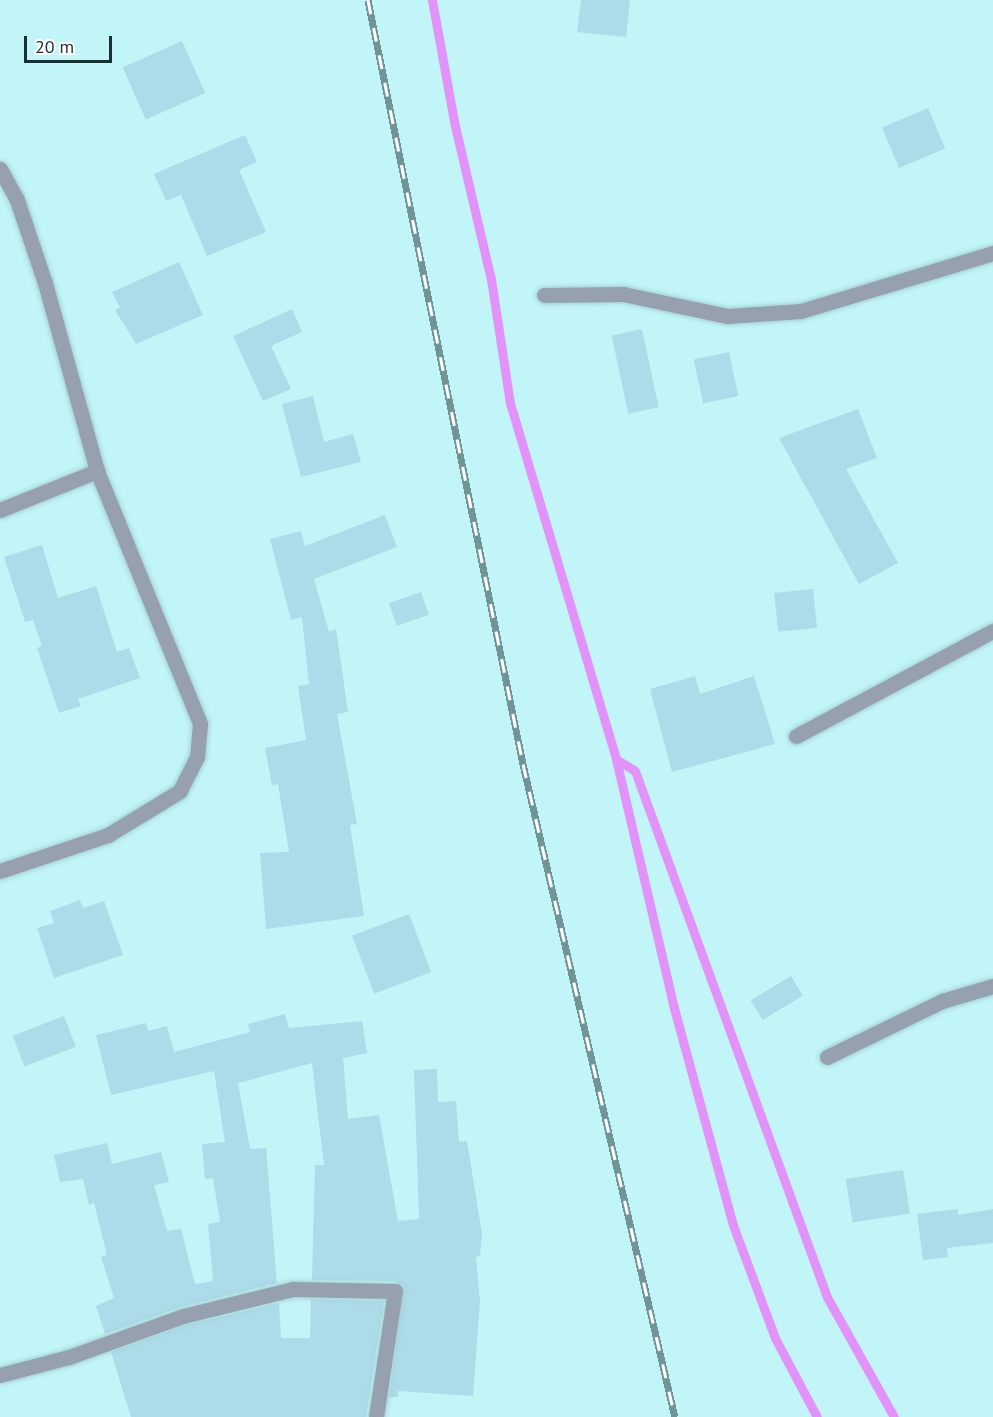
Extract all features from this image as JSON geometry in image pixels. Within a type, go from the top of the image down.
[{"type":"street","points":[[0,169],[17,200],[45,283],[98,471],[200,724],[197,757],[180,791],[108,835],[0,871]]},
{"type":"street","points":[[544,296],[623,294],[728,316],[801,311],[993,253]]},
{"type":"street","points":[[0,510],[98,471]]},
{"type":"street","points":[[796,736],[993,631]]},
{"type":"street","points":[[827,1057],[942,1001],[993,986]]},
{"type":"street","points":[[0,1375],[69,1357],[183,1316],[293,1289],[395,1291],[376,1417]]},
{"type":"building","points":[[581,0],[630,0],[626,37],[577,32]]},
{"type":"building","points":[[182,41],[205,93],[146,120],[123,67]]},
{"type":"building","points":[[928,108],[945,149],[899,168],[882,128]]},
{"type":"building","points":[[245,135],[257,162],[239,170],[266,232],[207,256],[181,195],[166,201],[154,174]]},
{"type":"building","points":[[179,262],[203,315],[136,344],[115,310],[120,308],[112,292]]},
{"type":"building","points":[[292,309],[302,332],[271,346],[291,389],[263,401],[233,336]]},
{"type":"building","points":[[642,329],[659,407],[628,414],[612,335]]},
{"type":"building","points":[[729,352],[738,396],[703,404],[694,359]]},
{"type":"building","points":[[313,396],[324,442],[353,434],[361,462],[301,477],[282,404]]},
{"type":"building","points":[[858,409],[877,458],[846,469],[898,563],[859,584],[779,438]]},
{"type":"building","points":[[385,515],[397,547],[314,579],[329,632],[336,629],[348,712],[337,714],[357,824],[350,825],[364,916],[266,929],[260,853],[289,852],[278,784],[272,785],[265,748],[306,740],[298,686],[309,684],[302,617],[291,620],[270,539],[301,531],[305,546]]},
{"type":"building","points":[[42,545],[58,598],[96,586],[117,652],[129,648],[140,678],[78,699],[81,706],[59,713],[37,648],[42,646],[33,620],[25,622],[4,557]]},
{"type":"building","points":[[813,589],[817,628],[778,632],[774,593]]},
{"type":"building","points":[[421,592],[429,615],[397,626],[389,603]]},
{"type":"building","points":[[695,676],[700,694],[754,676],[775,744],[672,772],[650,689]]},
{"type":"building","points":[[80,900],[83,908],[104,901],[123,955],[54,978],[37,928],[54,923],[50,911]]},
{"type":"building","points":[[409,914],[431,972],[374,994],[352,936]]},
{"type":"building","points":[[791,976],[803,996],[763,1020],[751,1000]]},
{"type":"building","points":[[285,1014],[289,1028],[362,1021],[367,1053],[343,1058],[348,1119],[379,1115],[398,1221],[419,1219],[414,1070],[437,1069],[438,1102],[456,1101],[459,1142],[467,1141],[482,1234],[480,1256],[476,1257],[480,1301],[473,1396],[398,1391],[398,1397],[389,1397],[404,1287],[395,1281],[312,1280],[315,1165],[324,1165],[312,1063],[238,1083],[250,1149],[266,1148],[277,1283],[181,1307],[105,1334],[96,1306],[114,1298],[101,1257],[107,1255],[94,1203],[89,1205],[83,1179],[60,1182],[54,1155],[107,1143],[112,1164],[161,1152],[169,1182],[154,1185],[167,1231],[181,1229],[195,1284],[213,1281],[208,1224],[220,1222],[213,1178],[205,1179],[202,1144],[225,1142],[214,1071],[111,1095],[96,1035],[146,1023],[148,1031],[167,1026],[174,1052],[250,1032],[248,1024]]},
{"type":"building","points":[[64,1016],[76,1047],[24,1067],[13,1036]]},
{"type":"building","points":[[903,1170],[910,1213],[853,1223],[846,1179]]},
{"type":"building","points":[[958,1209],[958,1215],[993,1209],[993,1243],[947,1248],[948,1257],[923,1260],[917,1214]]},
{"type":"building","points":[[311,1299],[384,1301],[366,1417],[131,1417],[111,1352],[186,1325],[279,1303],[281,1338],[310,1338]]},
{"type":"waterway","points":[[432,0],[455,126],[491,279],[510,403],[616,759],[674,1008],[733,1225],[775,1338],[817,1417]]},
{"type":"waterway","points":[[616,759],[635,771],[827,1297],[894,1417]]},
{"type":"railway","points":[[368,0],[523,764],[675,1417]]}]
